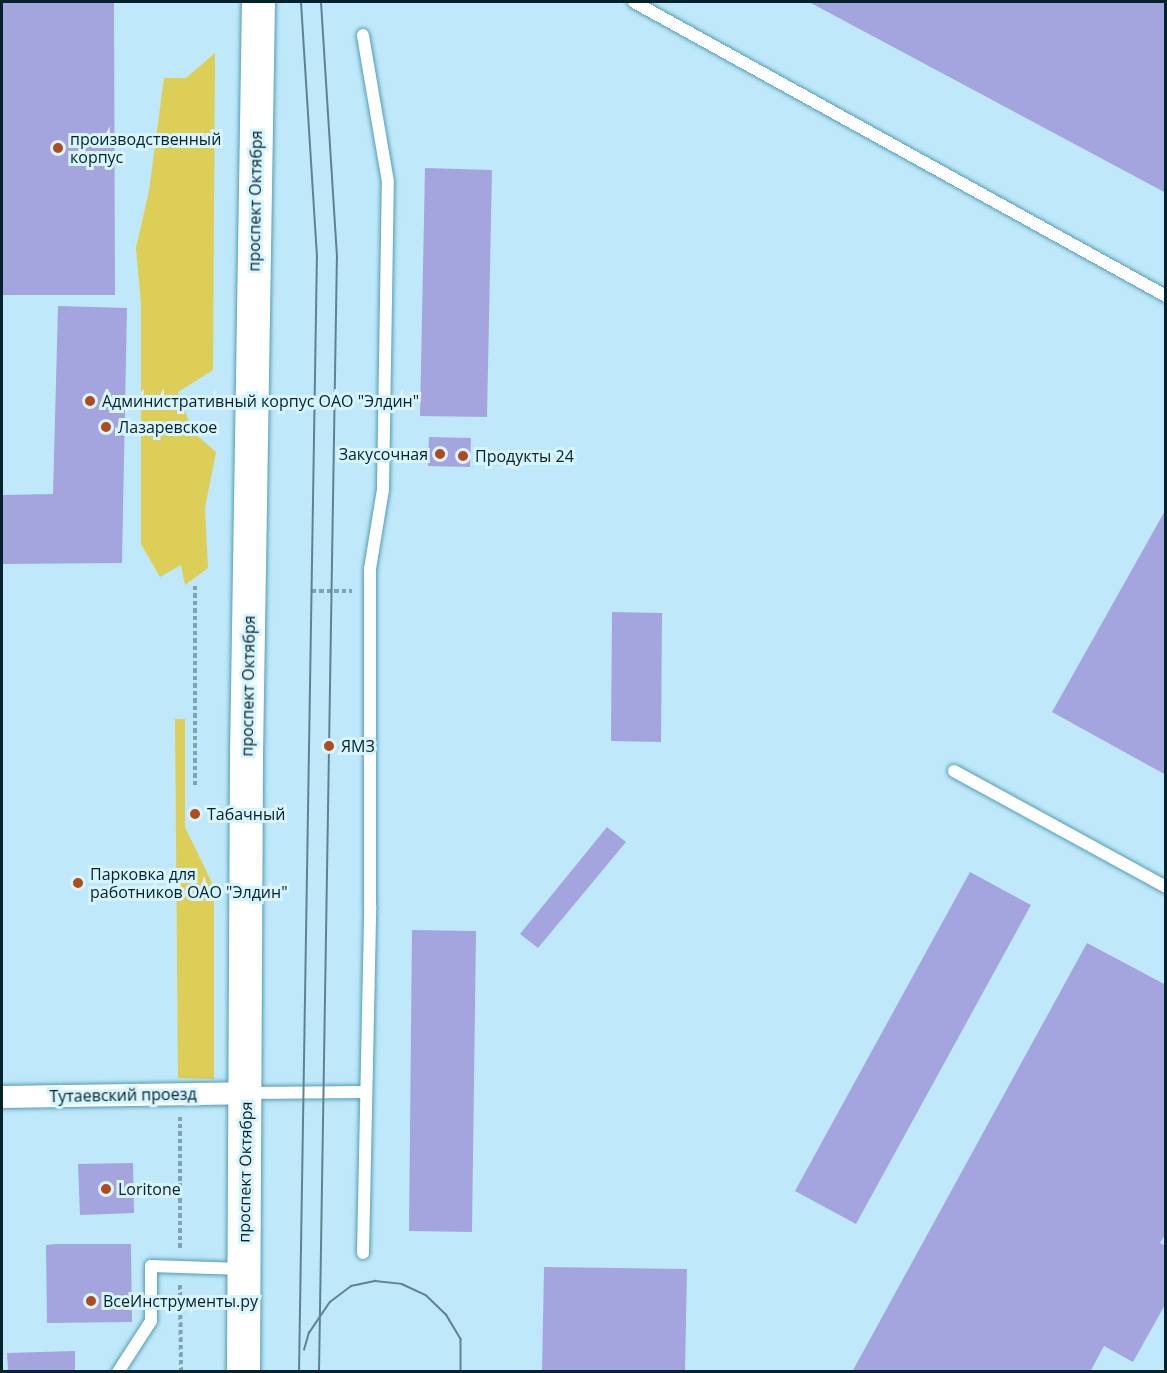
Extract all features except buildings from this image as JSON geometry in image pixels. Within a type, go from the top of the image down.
[{"type":"main road","name":"проспект Октября","points":[[243,1371],[246,755],[258,2]]},
{"type":"street","name":"Тутаевский проезд","points":[[2,1097],[245,1093]]},
{"type":"lane","points":[[634,2],[1166,296]]},
{"type":"lane","points":[[363,35],[388,182],[383,490],[370,569],[370,906],[364,1092],[363,1253]]},
{"type":"lane","points":[[954,771],[1166,887]]},
{"type":"lane","points":[[245,1093],[364,1092]]},
{"type":"lane","points":[[118,1371],[151,1321],[152,1266],[244,1269]]},
{"type":"path","points":[[195,586],[195,788]]},
{"type":"path","points":[[180,1093],[181,1371]]},
{"type":"shaded area","points":[[215,53],[213,370],[178,392],[193,432],[216,452],[205,508],[208,568],[185,585],[181,565],[160,577],[141,544],[141,304],[136,248],[149,191],[164,78],[186,78]]},
{"type":"shaded area","points":[[175,719],[185,719],[185,827],[214,887],[214,1079],[178,1078]]},
{"type":"tram line","points":[[299,1372],[317,257],[301,2]]},
{"type":"tram line","points":[[319,1372],[337,257],[321,2]]},
{"type":"tram line","points":[[304,1350],[309,1333],[330,1302],[351,1286],[375,1281],[402,1284],[426,1295],[446,1314],[461,1339],[461,1372]]},
{"type":"place","name":"производственный корпус","points":[[58,148]]},
{"type":"place","name":"Административный корпус ОАО \"Элдин\"","points":[[90,401]]},
{"type":"place","name":"Лазаревское","points":[[106,427]]},
{"type":"place","name":"Закусочная","points":[[440,454]]},
{"type":"place","name":"Продукты 24","points":[[463,456]]},
{"type":"place","name":"ЯМЗ","points":[[329,746]]},
{"type":"place","name":"Табачный","points":[[195,814]]},
{"type":"place","name":"Парковка для работников ОАО \"Элдин\"","points":[[78,883]]},
{"type":"place","name":"Loritone","points":[[106,1189]]},
{"type":"place","name":"ВсеИнструменты.ру","points":[[91,1301]]}]
